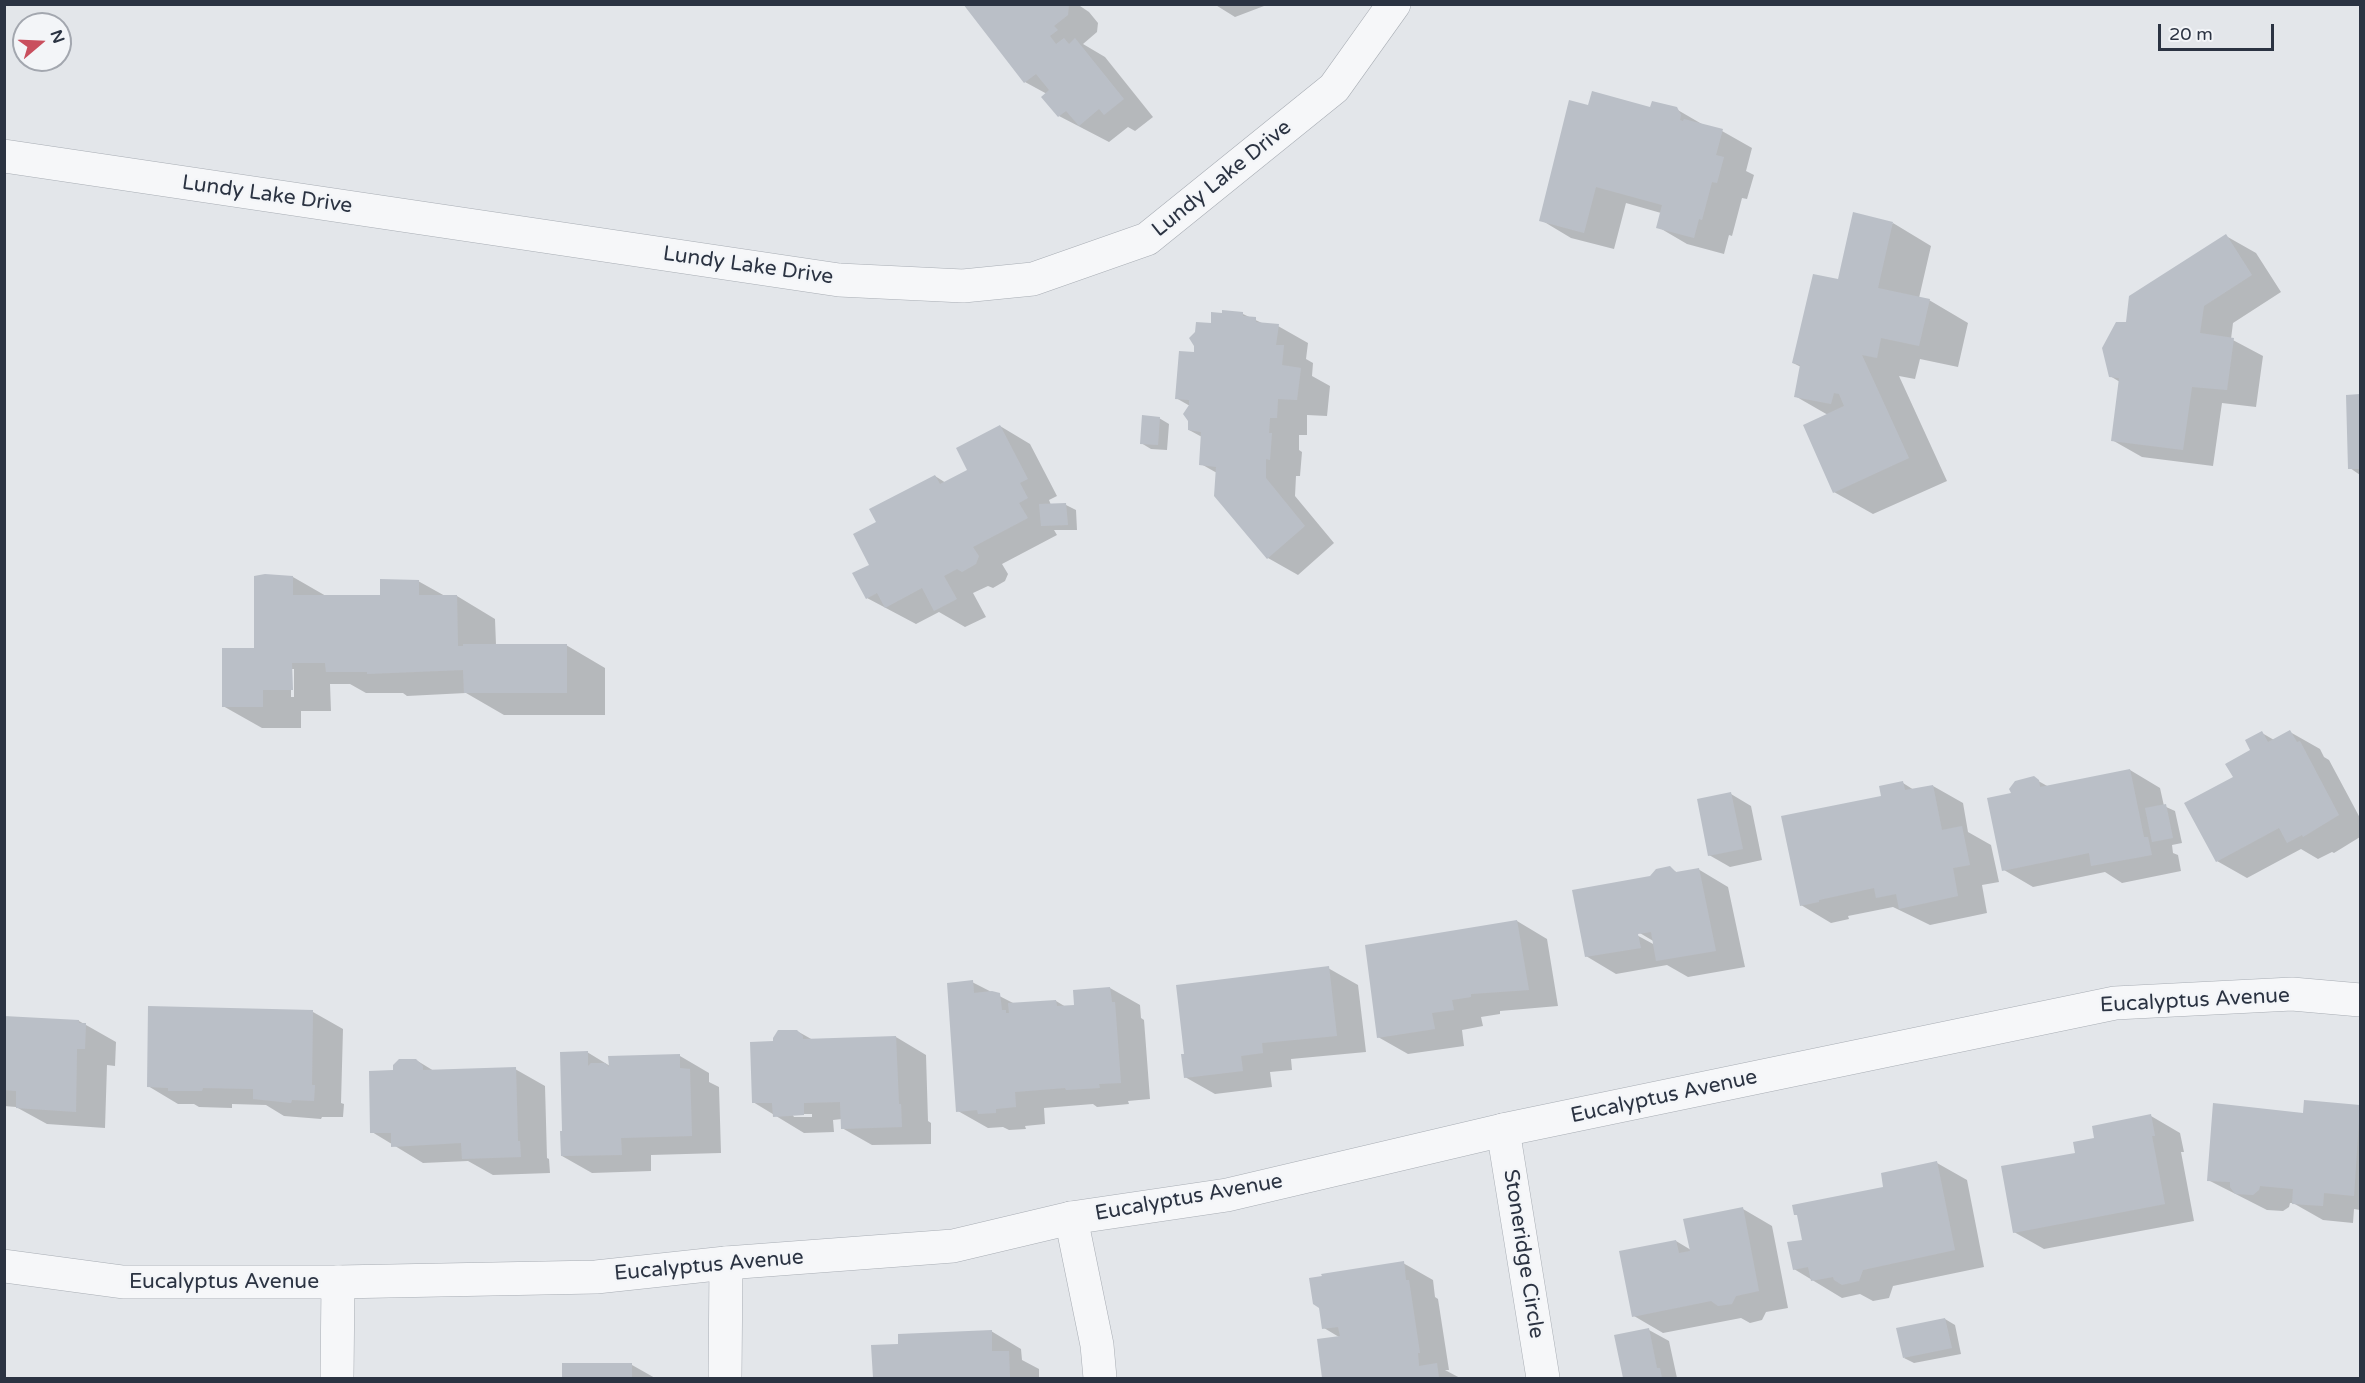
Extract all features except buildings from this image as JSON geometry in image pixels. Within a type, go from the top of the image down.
[{"type":"street","name":"Lundy Lake Drive","points":[[4,156],[839,280],[963,286],[1033,279],[1147,239],[1334,88],[1394,4]]},
{"type":"street","name":"Eucalyptus Avenue","points":[[4,1266],[123,1282],[338,1282],[596,1276],[726,1263],[953,1246],[1071,1218],[1227,1195],[1503,1130],[2115,1003],[2292,994],[2361,1000]]},
{"type":"street","name":"Stoneridge Circle","points":[[1503,1130],[1543,1378]]},
{"type":"street","points":[[1071,1218],[1097,1345],[1100,1378]]},
{"type":"street","points":[[725,1378],[726,1263]]},
{"type":"street","points":[[337,1378],[338,1282]]}]
